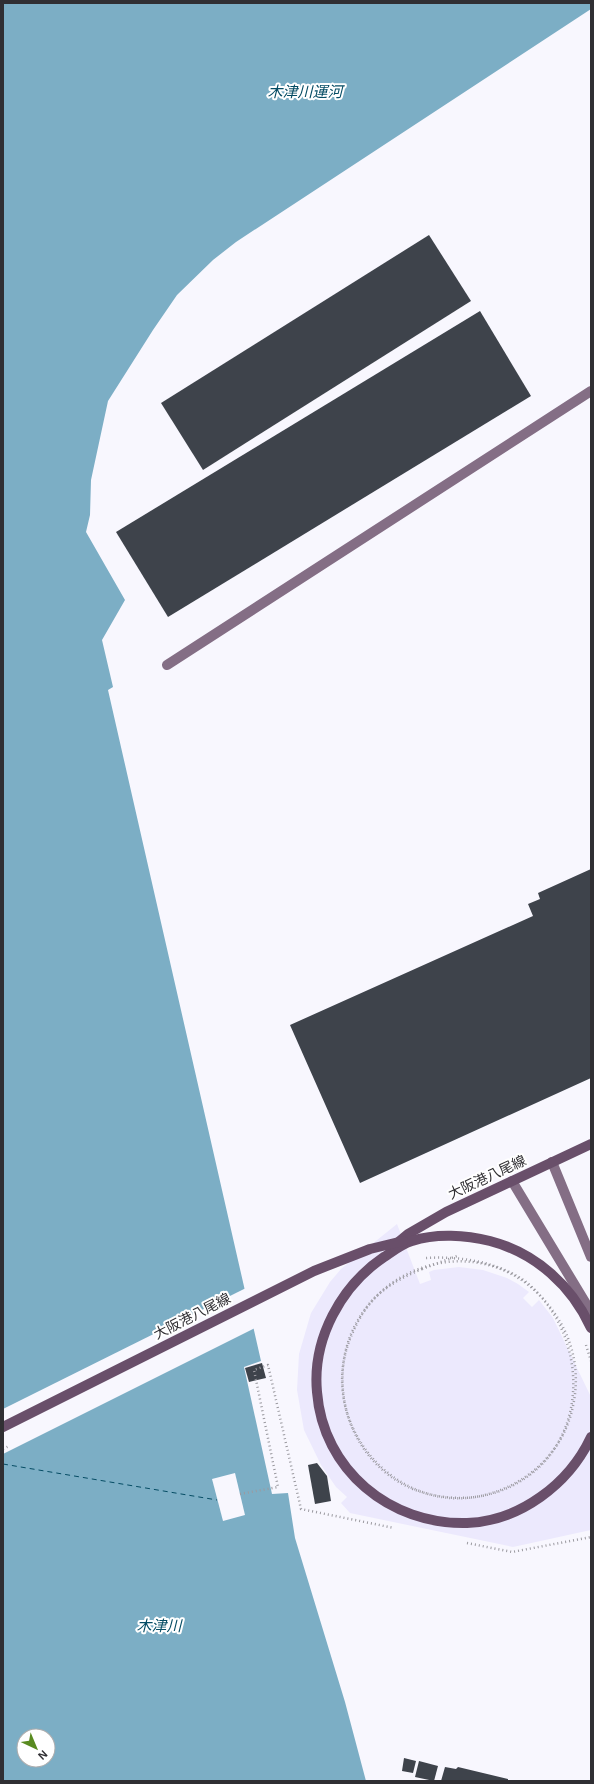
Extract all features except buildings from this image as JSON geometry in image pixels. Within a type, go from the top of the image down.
[{"type":"main road","name":"大阪港八尾線","points":[[591,1144],[446,1212],[408,1234],[371,1266],[346,1296],[332,1319],[323,1346],[319,1377],[321,1406],[324,1421],[335,1447],[351,1471],[384,1499],[412,1513],[425,1517],[456,1520],[487,1518],[518,1508],[551,1487],[571,1466],[586,1443],[591,1431]]},
{"type":"main road","name":"大阪港八尾線","points":[[3,1427],[314,1271],[370,1249],[428,1234],[462,1236],[490,1240],[509,1246],[530,1256],[549,1269],[572,1293],[591,1325]]},
{"type":"main road","points":[[591,1328],[578,1302],[565,1286],[548,1270],[524,1255],[496,1243],[475,1238],[435,1236],[421,1238],[410,1242],[370,1267],[345,1294],[331,1318],[326,1331],[318,1362],[317,1377],[317,1392],[322,1422],[334,1448],[350,1472],[370,1492],[383,1501],[411,1515],[432,1520],[472,1523],[519,1510],[540,1498],[562,1479],[580,1457],[591,1437]]},
{"type":"street","points":[[167,666],[591,391]]},
{"type":"street","points":[[552,1162],[591,1256]]},
{"type":"street","points":[[512,1181],[591,1312]]},
{"type":"path","points":[[421,1259],[438,1257],[464,1259],[495,1266],[524,1280],[548,1302],[560,1320],[570,1339],[576,1371],[574,1403],[568,1424],[564,1434],[552,1453],[540,1466],[512,1485],[489,1494],[456,1498],[422,1492],[399,1481],[373,1460],[354,1432],[344,1400],[344,1358],[350,1336],[368,1305],[388,1287],[402,1277],[425,1267],[445,1262],[463,1261],[474,1261],[495,1266],[515,1276],[532,1288],[547,1303],[565,1330],[574,1361],[575,1393],[571,1414],[564,1434]]},
{"type":"path","points":[[388,1287],[402,1277],[422,1269]]},
{"type":"path","points":[[240,1494],[278,1487],[254,1370],[268,1365],[301,1509],[401,1529]]},
{"type":"path","points":[[3,1449],[10,1445]]},
{"type":"path","points":[[461,1541],[512,1552],[591,1537]]},
{"type":"shaded area","points":[[397,1224],[420,1284],[431,1280],[429,1272],[434,1270],[459,1267],[483,1270],[507,1278],[518,1284],[529,1292],[523,1298],[532,1307],[539,1300],[553,1318],[591,1397],[591,1530],[513,1547],[350,1513],[341,1503],[347,1497],[336,1487],[321,1465],[304,1430],[297,1390],[299,1354],[311,1313],[330,1282],[341,1269]]},
{"type":"water","name":"木津川","points":[[3,3],[591,3],[591,9],[236,242],[213,260],[177,295],[108,401],[91,480],[90,515],[86,532],[125,600],[102,640],[113,687],[108,690],[261,1361],[244,1367],[272,1494],[288,1493],[295,1538],[345,1702],[366,1781],[3,1781]]},
{"type":"pier","points":[[246,1288],[255,1328],[3,1454],[3,1409]]},
{"type":"pier","points":[[235,1473],[245,1515],[223,1521],[212,1479]]},
{"type":"ferry route","points":[[3,1464],[217,1500]]},
{"type":"water label","name":"木津川運河","points":[[305,91]]}]
